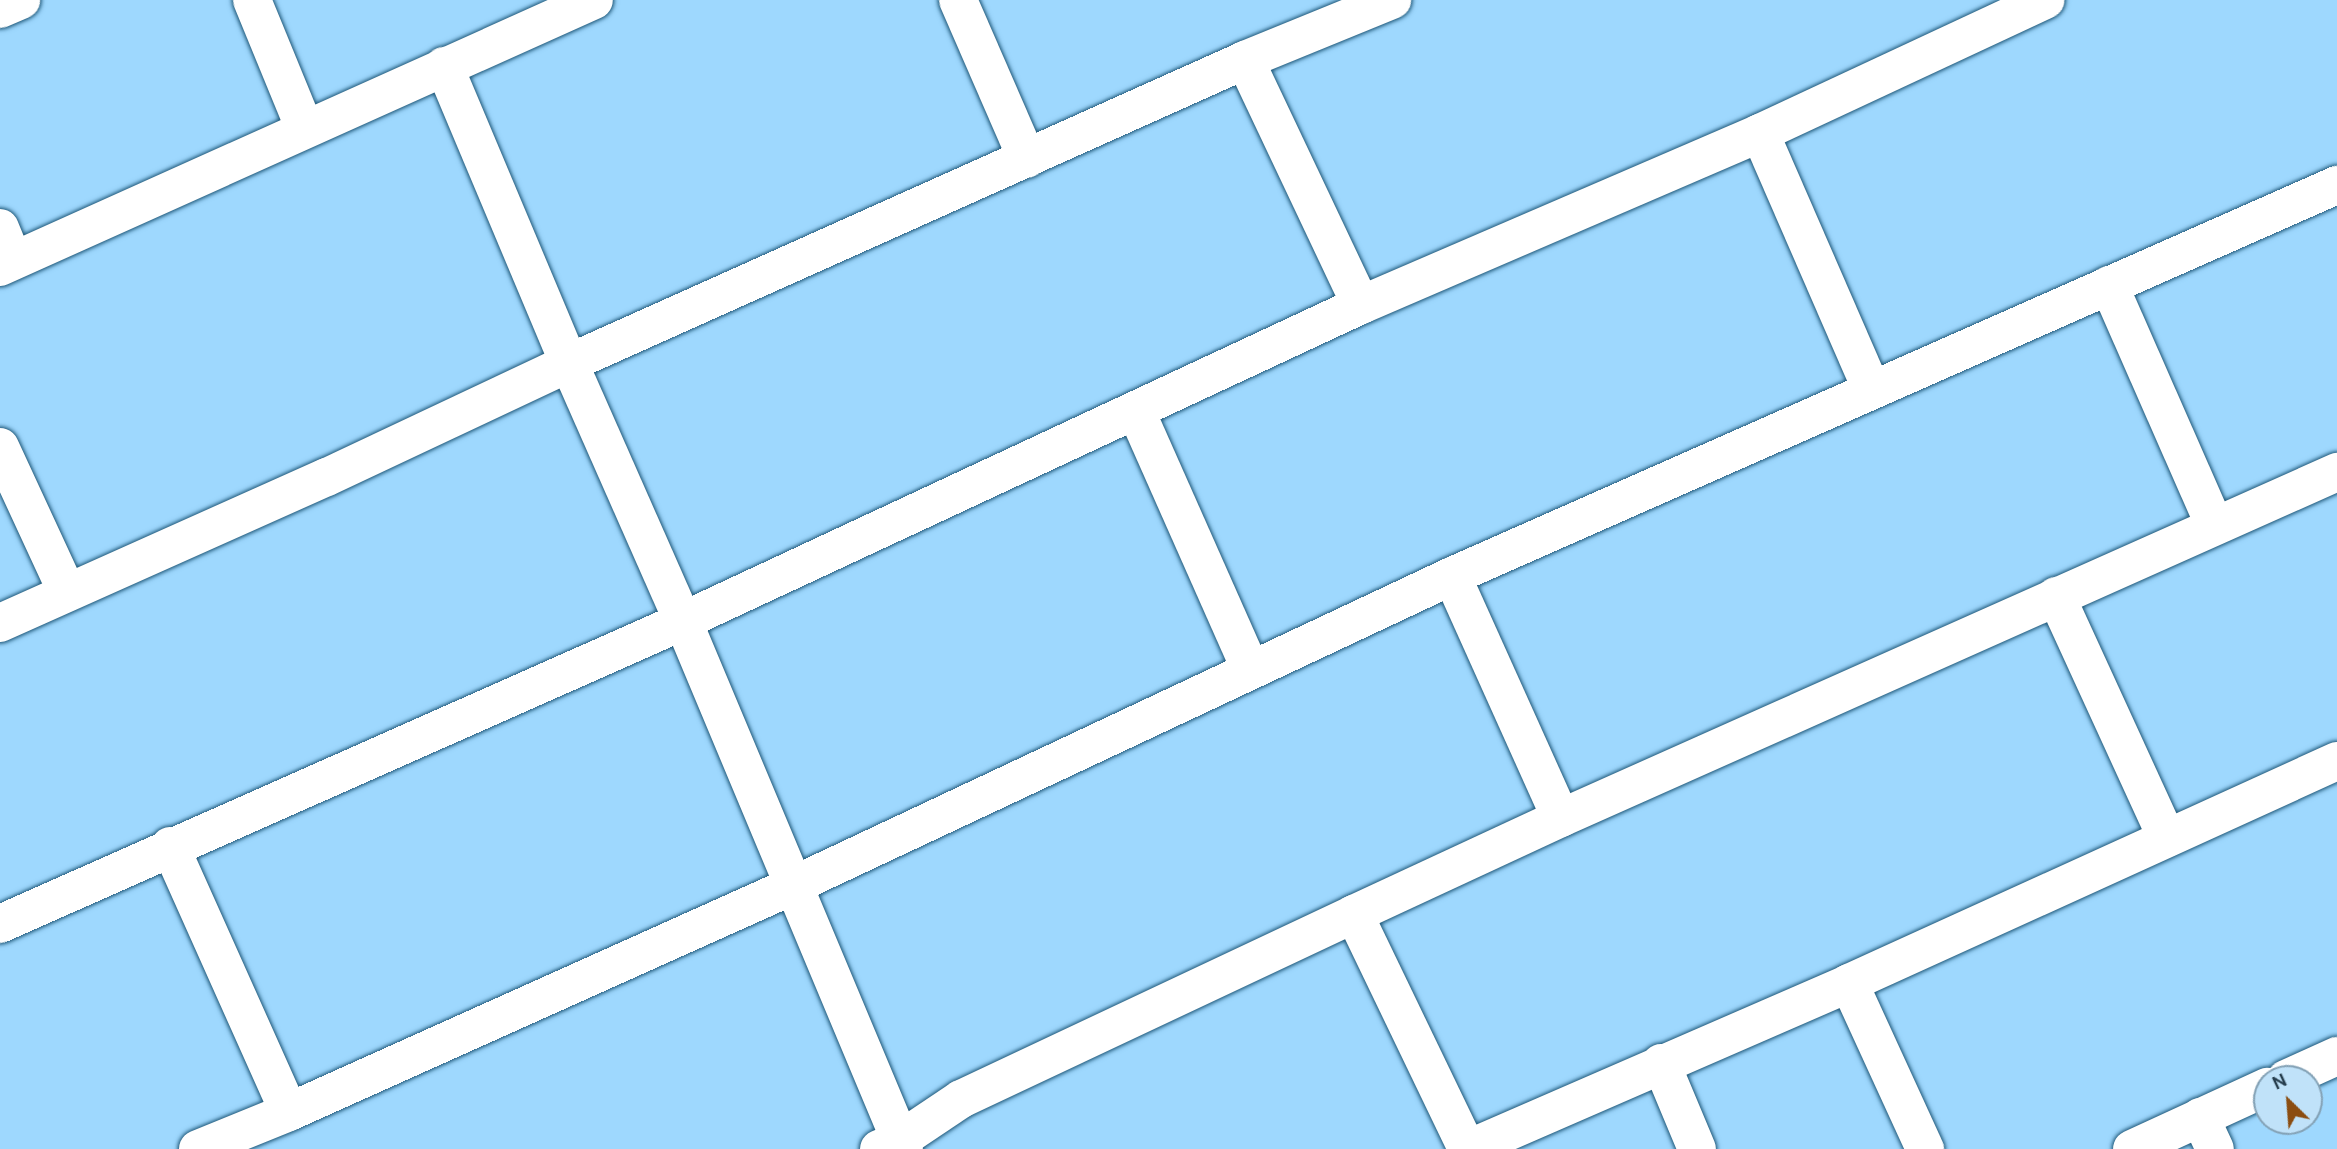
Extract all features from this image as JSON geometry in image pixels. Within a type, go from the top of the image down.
[{"type":"street","points":[[0,9],[21,0]]},
{"type":"street","points":[[252,0],[305,129]]},
{"type":"street","points":[[4,252],[305,129],[594,0]]},
{"type":"street","points":[[958,0],[1027,159]]},
{"type":"street","points":[[0,623],[327,477],[569,363],[1245,60],[1392,0]]},
{"type":"street","points":[[0,924],[170,846],[682,621],[1361,305],[1760,133],[2026,4]]},
{"type":"street","points":[[1245,60],[1361,305]]},
{"type":"street","points":[[444,66],[569,363],[682,621],[792,886],[894,1146],[961,1099],[1354,914],[1561,818],[2337,472]]},
{"type":"street","points":[[1760,133],[1872,390]]},
{"type":"street","points":[[198,1149],[289,1112],[792,886],[1452,576],[2337,185]]},
{"type":"street","points":[[2109,285],[2215,526]]},
{"type":"street","points":[[1136,411],[1251,670]]},
{"type":"street","points":[[0,447],[67,593]]},
{"type":"street","points":[[1452,576],[1561,818]]},
{"type":"street","points":[[2056,596],[2167,838]]},
{"type":"street","points":[[1354,914],[1468,1149],[1849,983],[2337,761]]},
{"type":"street","points":[[170,846],[289,1112]]},
{"type":"street","points":[[1849,983],[1925,1149]]},
{"type":"street","points":[[2317,1065],[2337,1056]]},
{"type":"street","points":[[1661,1063],[1697,1149]]},
{"type":"street","points":[[2132,1149],[2207,1133],[2253,1098]]}]
